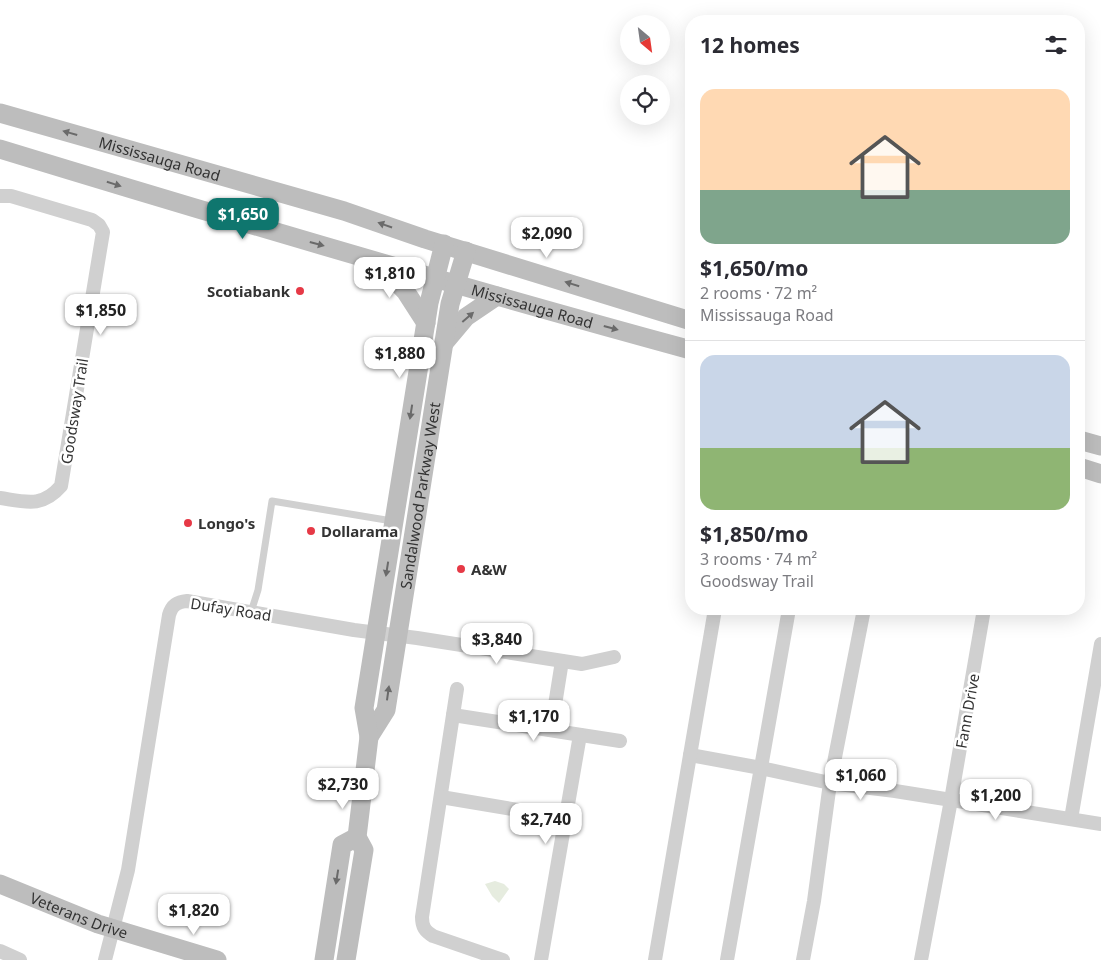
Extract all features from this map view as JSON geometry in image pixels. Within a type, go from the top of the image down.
[{"type":"main road","name":"Mississauga Road","points":[[0,113],[344,211],[685,319]]},
{"type":"main road","name":"Mississauga Road","points":[[0,149],[225,218],[685,348]]},
{"type":"main road","name":"Sandalwood Parkway West","points":[[346,960],[364,850],[357,837],[369,737],[364,708],[426,323],[444,244]]},
{"type":"main road","name":"Sandalwood Parkway West","points":[[369,737],[386,710],[450,304],[466,251]]},
{"type":"main road","points":[[374,260],[406,292],[426,323]]},
{"type":"main road","points":[[444,343],[466,317],[497,296]]},
{"type":"main road","points":[[1085,442],[1101,446]]},
{"type":"main road","points":[[1085,470],[1101,474]]},
{"type":"main road","points":[[324,960],[342,846],[357,837]]},
{"type":"main road","name":"Veterans Drive","points":[[0,884],[98,924],[217,960]]},
{"type":"street","name":"Goodsway Trail","points":[[0,196],[11,196],[92,220],[103,232],[61,486],[54,495],[43,501],[31,503],[0,498]]},
{"type":"street","name":"Dufay Road","points":[[114,928],[128,870],[171,609],[180,602],[187,601],[295,620],[582,664],[614,657]]},
{"type":"street","points":[[655,960],[714,615]]},
{"type":"street","points":[[727,960],[788,615]]},
{"type":"street","points":[[803,960],[814,901],[830,783],[863,615]]},
{"type":"street","name":"Fann Drive","points":[[922,960],[983,615]]},
{"type":"street","points":[[1072,819],[1101,644]]},
{"type":"street","points":[[551,730],[562,661]]},
{"type":"street","points":[[457,689],[422,925],[433,936],[503,960]]},
{"type":"street","points":[[453,715],[620,741]]},
{"type":"street","points":[[541,960],[580,735]]},
{"type":"street","points":[[690,755],[830,783],[895,791],[1101,824]]},
{"type":"street","points":[[441,797],[566,818]]},
{"type":"street","points":[[105,960],[114,928]]},
{"type":"street","points":[[0,951],[20,960]]},
{"type":"lane","points":[[251,612],[258,590],[272,501],[394,521]]},
{"type":"shaded area","points":[[495,881],[504,884],[509,889],[499,903],[485,884]]},
{"type":"place","name":"Scotiabank","points":[[300,291]]},
{"type":"place","name":"Longo's","points":[[188,523]]},
{"type":"place","name":"Dollarama","points":[[311,531]]},
{"type":"place","name":"A&W","points":[[461,569]]}]
